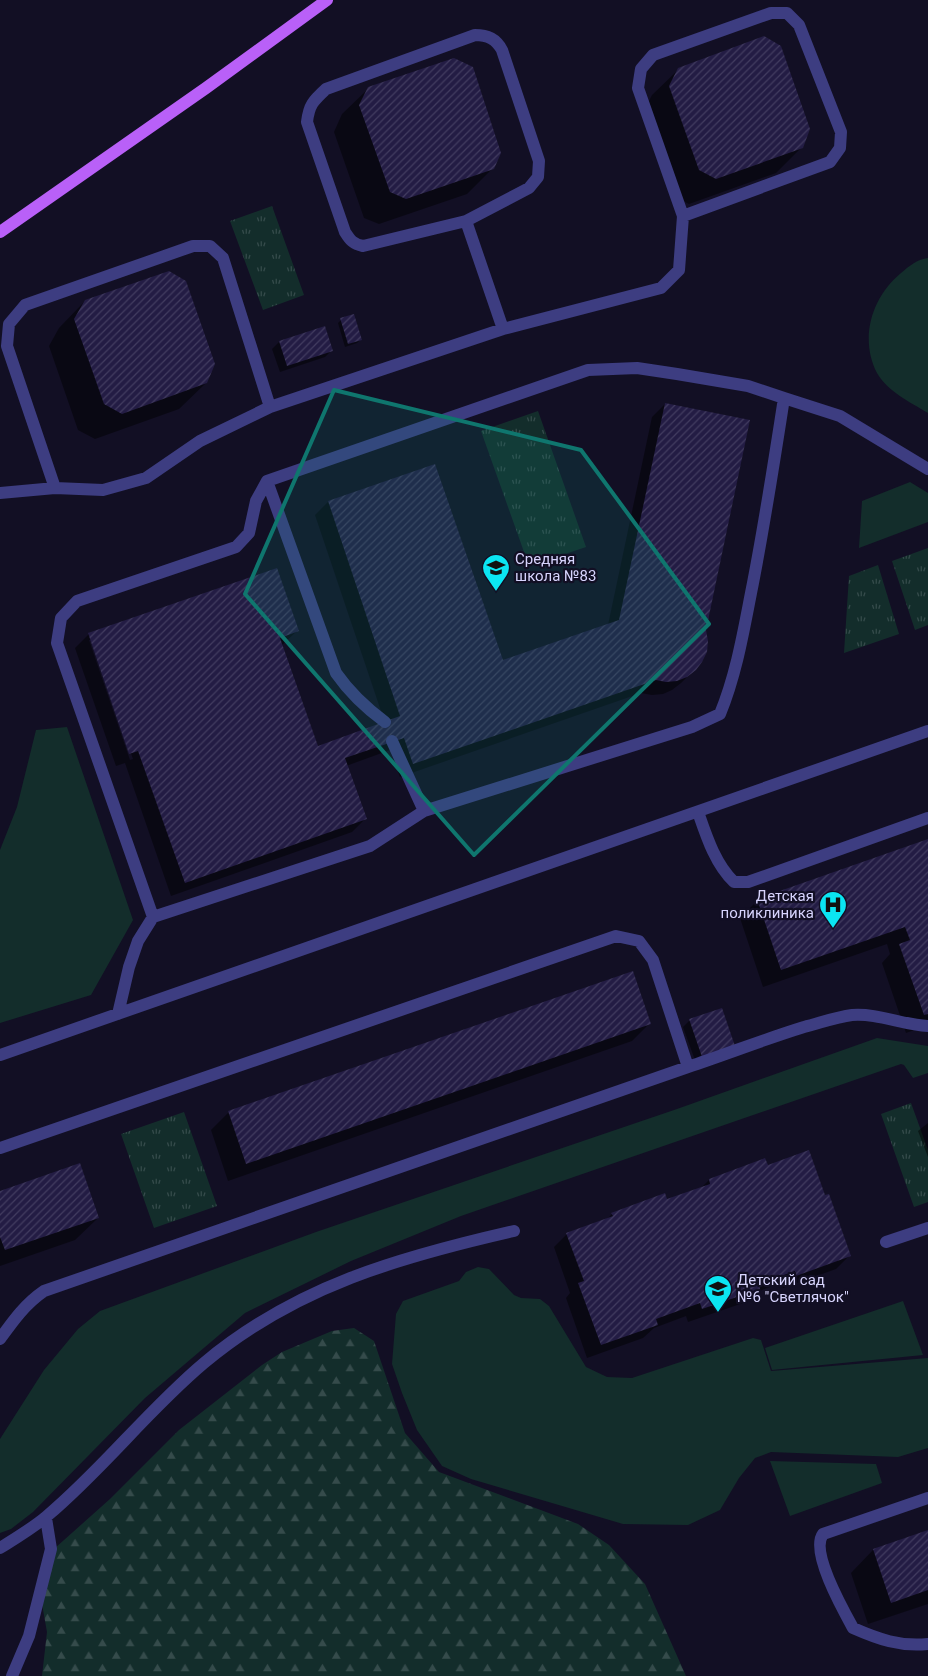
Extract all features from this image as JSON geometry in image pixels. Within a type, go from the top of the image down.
[{"type":"main road","points":[[0,232],[328,0]]},
{"type":"lane","points":[[0,493],[55,488],[103,490],[146,478],[200,441],[270,407],[503,329],[661,288],[679,270],[683,216],[638,88],[640,69],[653,55],[771,13],[787,13],[799,25],[840,132],[840,148],[830,162],[683,216]]},
{"type":"lane","points":[[475,35],[493,38],[502,50],[540,160],[540,167],[538,177],[529,188],[466,221],[363,246],[356,245],[345,232],[307,122],[308,111],[312,102],[326,89],[475,35]]},
{"type":"lane","points":[[466,221],[503,329]]},
{"type":"lane","points":[[55,488],[6,346],[9,324],[25,305],[193,246],[210,246],[223,258],[270,407]]},
{"type":"lane","points":[[153,917],[57,642],[60,618],[77,601],[236,547],[249,533],[256,501],[267,481],[588,370],[636,368],[748,386],[840,416],[928,468]]},
{"type":"lane","points":[[118,1014],[129,967],[138,941],[153,917],[370,846],[424,811],[692,727],[720,714],[740,654],[762,538],[784,398]]},
{"type":"lane","points":[[267,481],[336,673],[346,687],[384,722]]},
{"type":"lane","points":[[0,1055],[928,731]]},
{"type":"lane","points":[[392,741],[424,811]]},
{"type":"lane","points":[[698,812],[708,839],[726,874],[734,882],[748,882],[928,818]]},
{"type":"lane","points":[[0,1148],[616,936],[639,941],[653,960],[688,1067]]},
{"type":"lane","points":[[0,1340],[31,1300],[44,1291],[788,1032],[853,1015],[882,1018],[913,1026],[928,1026]]},
{"type":"lane","points":[[886,1242],[928,1228]]},
{"type":"lane","points":[[0,1548],[46,1518],[152,1411],[204,1363],[256,1324],[308,1296],[354,1276],[419,1254],[514,1231]]},
{"type":"lane","points":[[928,1498],[823,1534],[820,1538],[819,1546],[821,1557],[840,1605],[853,1628],[895,1644],[913,1646],[928,1644]]},
{"type":"lane","points":[[12,1676],[29,1636],[51,1548],[46,1518]]},
{"type":"highlighted area","points":[[334,390],[581,450],[709,624],[474,855],[245,594]]},
{"type":"green space","points":[[272,206],[304,295],[263,310],[230,221]]},
{"type":"green space","points":[[928,258],[928,413],[900,396],[882,380],[872,360],[869,332],[871,319],[882,294],[910,265]]},
{"type":"green space","points":[[538,411],[586,547],[529,566],[481,431]]},
{"type":"green space","points":[[910,482],[928,493],[928,522],[859,548],[862,501]]},
{"type":"green space","points":[[928,548],[928,625],[915,630],[892,561]]},
{"type":"green space","points":[[878,565],[899,634],[844,653],[849,576]]},
{"type":"green space","points":[[67,727],[133,920],[91,995],[0,1023],[0,850],[17,807],[36,730]]},
{"type":"green space","points":[[877,1038],[928,1046],[928,1073],[913,1078],[904,1065],[901,1064],[461,1216],[351,1261],[245,1313],[145,1398],[33,1512],[11,1529],[0,1533],[0,1439],[44,1370],[78,1329],[100,1311],[316,1232],[677,1109]]},
{"type":"green space","points":[[911,1103],[928,1150],[928,1202],[914,1207],[881,1114]]},
{"type":"green space","points":[[184,1112],[217,1206],[154,1228],[121,1134]]},
{"type":"green space","points":[[478,1267],[489,1269],[514,1295],[521,1298],[540,1299],[549,1306],[586,1367],[607,1377],[632,1378],[753,1338],[761,1340],[771,1371],[928,1358],[928,1448],[898,1457],[771,1452],[755,1458],[739,1478],[720,1510],[688,1525],[623,1524],[471,1479],[442,1466],[417,1430],[392,1364],[396,1314],[403,1301],[459,1281],[466,1272]]},
{"type":"green space","points":[[903,1301],[923,1355],[772,1370],[765,1348]]},
{"type":"green space","points":[[354,1328],[374,1341],[405,1433],[439,1472],[578,1524],[609,1545],[645,1584],[686,1676],[42,1676],[47,1632],[39,1587],[45,1557],[110,1499],[179,1430],[262,1365],[282,1352],[332,1331]]},
{"type":"green space","points":[[770,1461],[876,1464],[882,1483],[790,1516]]},
{"type":"building","points":[[764,36],[781,46],[810,129],[803,148],[716,179],[699,170],[669,86],[678,68]]},
{"type":"building","points":[[454,58],[473,67],[501,153],[494,169],[406,199],[390,192],[359,105],[368,87]]},
{"type":"building","points":[[169,271],[186,281],[215,364],[207,383],[122,414],[104,404],[74,319],[85,300]]},
{"type":"building","points":[[354,314],[362,340],[348,344],[340,318]]},
{"type":"building","points":[[325,326],[333,351],[287,366],[279,341]]},
{"type":"building","points":[[665,403],[750,420],[706,630],[707,652],[696,670],[687,677],[677,681],[666,682],[656,680],[413,764],[404,738],[345,758],[367,819],[185,883],[138,751],[129,754],[88,633],[277,568],[299,631],[280,638],[318,746],[400,716],[328,501],[435,464],[503,660],[619,620]]},
{"type":"building","points":[[928,839],[928,1014],[924,1015],[899,944],[910,940],[905,927],[781,970],[757,899]]},
{"type":"building","points":[[633,971],[651,1024],[246,1164],[228,1111]]},
{"type":"building","points":[[722,1008],[735,1046],[702,1057],[689,1019]]},
{"type":"building","points":[[809,1150],[825,1195],[829,1194],[851,1256],[796,1276],[795,1271],[759,1284],[760,1289],[702,1309],[700,1303],[656,1319],[658,1325],[601,1345],[578,1283],[584,1281],[566,1233],[613,1216],[611,1213],[665,1193],[667,1199],[710,1184],[709,1179],[765,1158],[768,1165]]},
{"type":"building","points":[[80,1163],[99,1218],[5,1250],[0,1237],[0,1191]]},
{"type":"building","points":[[928,1530],[928,1590],[891,1603],[873,1549]]},
{"type":"place","name":"Средняя школа №83","points":[[496,592]]},
{"type":"place","name":"Детская поликлиника","points":[[833,929]]},
{"type":"place","name":"Детский сад №6 \"Светлячок\"","points":[[718,1313]]}]
